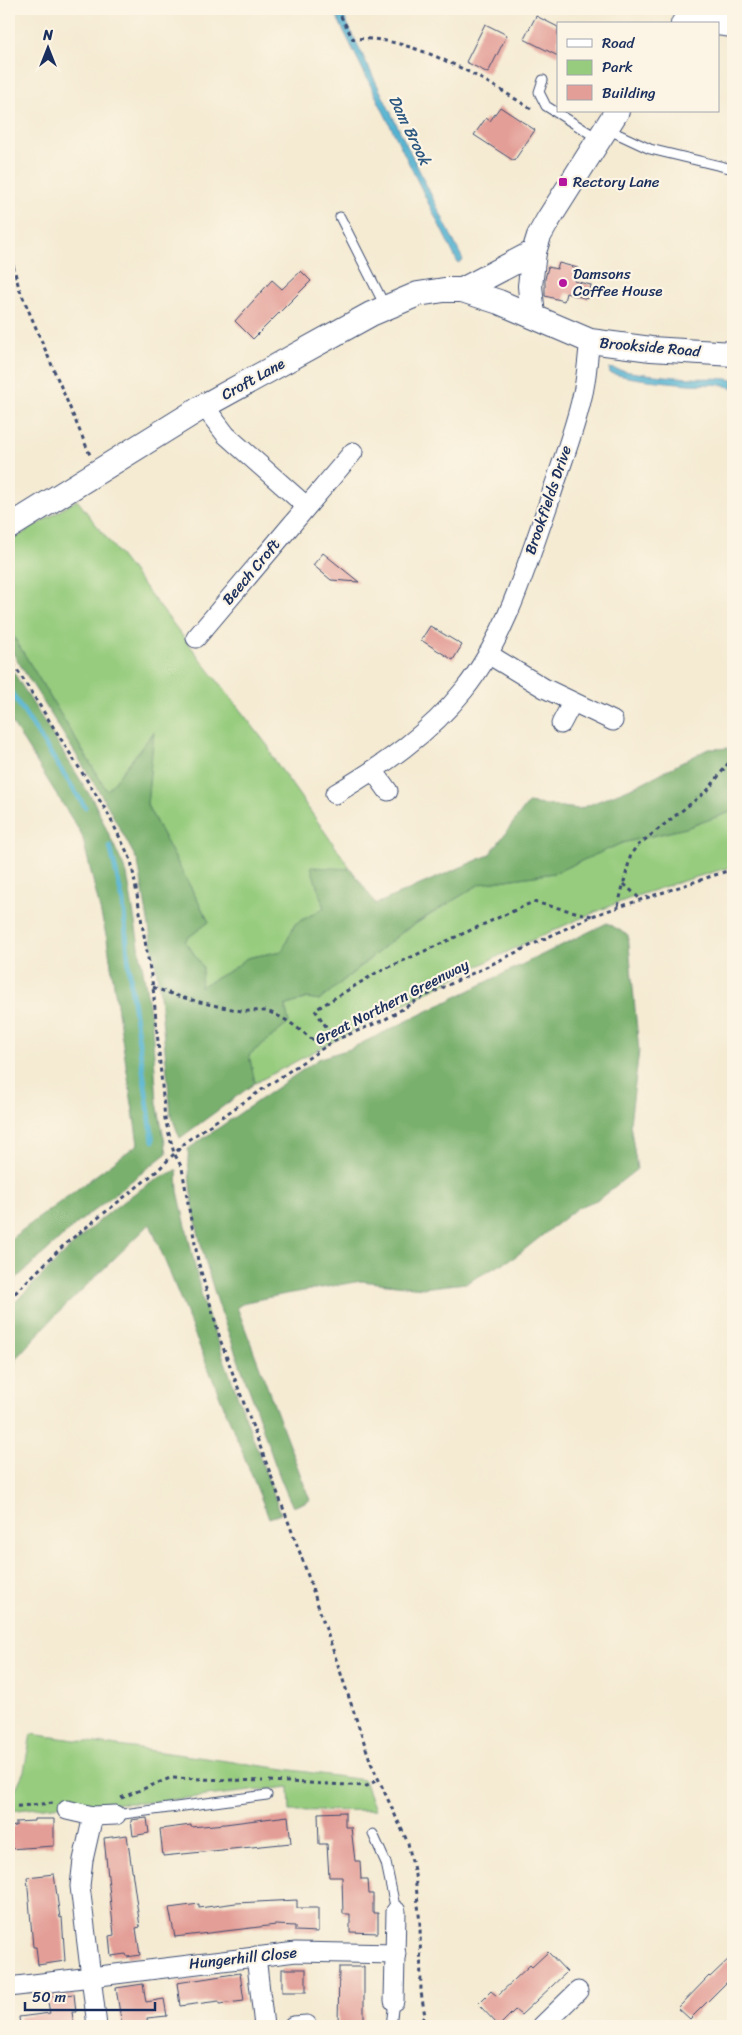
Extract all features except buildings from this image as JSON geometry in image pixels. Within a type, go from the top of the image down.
[{"type":"street","points":[[678,22],[685,9]]},
{"type":"street","points":[[728,9],[733,21]]},
{"type":"street","points":[[688,22],[694,20],[710,22]]},
{"type":"street","points":[[720,23],[733,25]]},
{"type":"street","points":[[524,312],[530,286],[534,252],[539,236],[608,126]]},
{"type":"street","points":[[462,290],[534,252]]},
{"type":"street","name":"Croft Lane","points":[[9,527],[204,406],[386,308],[418,294],[444,290],[462,290],[524,312]]},
{"type":"street","name":"Brookside Road","points":[[524,312],[590,341],[651,349],[733,354]]},
{"type":"street","name":"Brookfields Drive","points":[[335,794],[403,749],[443,714],[463,691],[488,654],[524,569],[576,420],[583,396],[590,341]]},
{"type":"street","points":[[204,406],[226,435],[306,506]]},
{"type":"street","name":"Beech Croft","points":[[196,638],[353,452]]},
{"type":"street","points":[[488,654],[572,703],[613,721]]},
{"type":"street","points":[[562,724],[572,703]]},
{"type":"street","points":[[373,770],[388,791]]},
{"type":"street","points":[[62,1807],[93,1816],[117,1806]]},
{"type":"street","points":[[93,1816],[83,1860],[80,1886],[97,2026]]},
{"type":"street","points":[[394,2001],[396,1910]]},
{"type":"street","name":"Hungerhill Close","points":[[9,1987],[296,1952],[396,1954]]},
{"type":"street","points":[[256,1956],[264,2026]]},
{"type":"street","points":[[542,2026],[578,1991]]},
{"type":"lane","points":[[543,80],[539,92],[546,106],[557,110]]},
{"type":"lane","points":[[565,112],[608,126],[650,149],[733,169]]},
{"type":"lane","points":[[340,217],[386,308]]},
{"type":"lane","points":[[117,1806],[267,1796]]},
{"type":"lane","points":[[373,1834],[386,1863],[396,1910]]},
{"type":"lane","points":[[391,2026],[394,2001]]},
{"type":"path","points":[[337,9],[353,39],[367,38],[393,41],[465,69],[537,113]]},
{"type":"path","points":[[9,250],[19,288],[99,471]]},
{"type":"path","points":[[9,657],[108,812],[131,860],[153,986],[165,1119],[174,1153],[182,1168],[198,1260],[221,1342],[303,1561],[371,1763],[408,1842],[415,1875],[420,1924],[420,1992],[426,2016],[416,2026]]},
{"type":"path","points":[[618,907],[632,854],[637,846],[708,790],[733,758]]},
{"type":"path","name":"Great Northern Greenway","points":[[9,1299],[64,1245],[157,1171],[188,1140],[335,1040],[384,1020],[420,999],[592,916],[639,898],[733,869]]},
{"type":"path","points":[[624,884],[639,898]]},
{"type":"path","points":[[335,1040],[314,1010],[376,972],[533,902],[592,916]]},
{"type":"path","points":[[153,986],[176,996],[216,1006],[252,1012],[267,1011],[294,1025],[323,1048]]},
{"type":"path","points":[[117,1806],[170,1778],[196,1777],[367,1786],[379,1779]]},
{"type":"path","points":[[9,1807],[42,1802],[62,1807]]},
{"type":"green space","points":[[77,500],[268,746],[273,758],[351,869],[313,870],[325,907],[295,924],[282,951],[247,958],[233,969],[199,988],[203,968],[185,940],[209,922],[147,805],[153,733],[107,791],[9,629],[9,542]]},
{"type":"green space","points":[[9,629],[107,791],[154,732],[147,805],[209,922],[185,940],[203,968],[200,987],[233,969],[247,958],[282,951],[295,924],[324,908],[311,867],[351,869],[376,904],[489,855],[528,803],[579,809],[638,785],[708,749],[733,748],[733,811],[686,828],[622,843],[554,873],[480,884],[403,931],[320,1000],[307,998],[285,1006],[289,1023],[249,1055],[255,1083],[180,1138],[171,1115],[159,985],[138,862],[105,801],[9,647]]},
{"type":"green space","points":[[9,665],[94,802],[127,874],[152,1024],[157,1103],[167,1153],[74,1226],[9,1285],[9,1240],[138,1144],[107,939],[82,835],[9,718]]},
{"type":"green space","points":[[733,811],[733,866],[644,893],[523,944],[255,1083],[249,1055],[289,1023],[285,1006],[307,998],[320,1000],[404,931],[480,884],[554,873],[622,843],[686,828]]},
{"type":"green space","points":[[607,923],[628,935],[639,1051],[630,1123],[637,1169],[599,1199],[577,1208],[515,1257],[466,1283],[422,1288],[361,1281],[246,1302],[237,1307],[310,1500],[293,1507],[276,1467],[210,1276],[194,1213],[188,1149],[320,1058],[350,1049]]},
{"type":"green space","points":[[177,1170],[178,1191],[203,1302],[281,1514],[269,1518],[150,1224],[55,1316],[16,1358],[9,1394],[9,1308],[109,1213],[153,1181]]},
{"type":"green space","points":[[31,1734],[364,1780],[375,1810],[290,1811],[289,1787],[141,1803],[71,1804],[9,1811],[9,1804],[24,1771]]},
{"type":"water","points":[[333,9],[340,9],[463,260],[458,263]]},
{"type":"water","points":[[609,368],[659,376],[728,379],[733,380],[733,389],[717,384],[688,384],[629,377],[610,373]]},
{"type":"waterway","points":[[9,689],[85,807]]},
{"type":"waterway","points":[[110,846],[123,902],[131,987],[153,1141]]},
{"type":"place","name":"Rectory Lane","points":[[563,182]]},
{"type":"place","name":"Damsons Coffee House","points":[[563,283]]},
{"type":"water label","name":"Dam Brook","points":[[410,130]]}]
